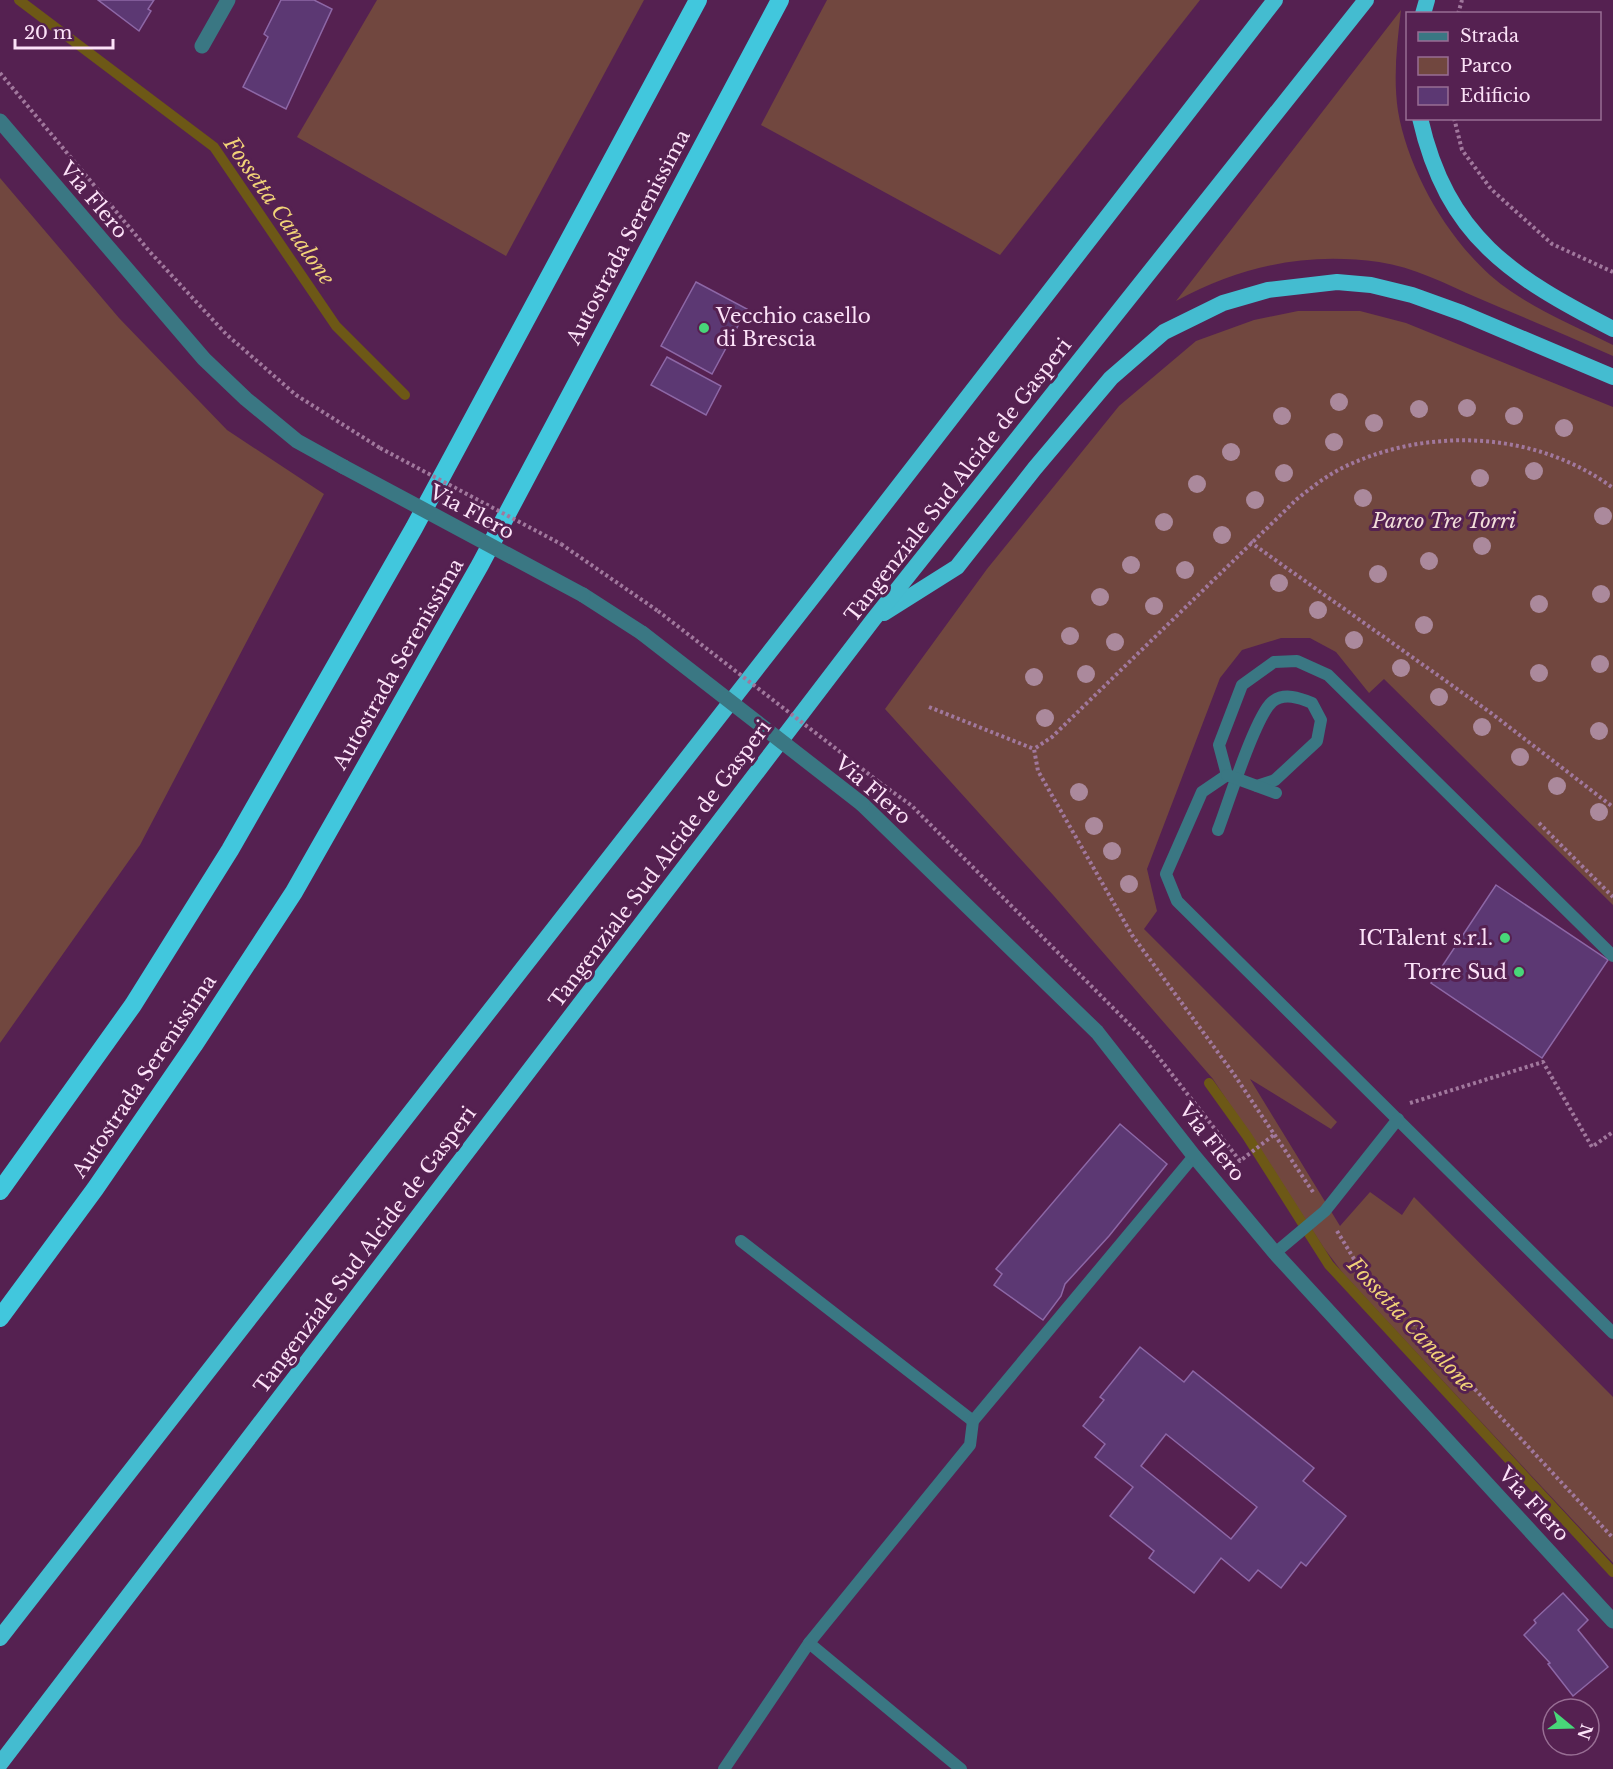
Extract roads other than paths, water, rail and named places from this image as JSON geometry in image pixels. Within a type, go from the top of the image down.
[{"type":"highway","points":[[0,1191],[133,1005],[230,849],[414,528],[698,0]]},
{"type":"highway","name":"Autostrada Serenissima","points":[[0,1318],[95,1189],[194,1045],[294,892],[480,565],[780,0]]},
{"type":"highway","name":"Tangenziale Sud Alcide de Gasperi","points":[[0,1638],[815,595],[1275,0]]},
{"type":"highway","name":"Tangenziale Sud Alcide de Gasperi","points":[[0,1764],[335,1322],[873,620],[1366,0]]},
{"type":"highway","points":[[1421,120],[1437,175],[1458,211],[1483,245],[1517,274],[1550,297],[1613,328]]},
{"type":"highway","points":[[873,620],[957,567],[1035,468],[1111,378],[1164,332],[1223,303],[1277,288],[1337,282],[1371,285],[1412,295],[1462,313],[1613,377]]},
{"type":"street","points":[[202,46],[228,0]]},
{"type":"street","name":"Via Flero","points":[[0,121],[204,359],[246,399],[297,441],[583,595],[642,633],[862,804],[1097,1032],[1194,1156],[1275,1252],[1613,1621]]},
{"type":"lane","points":[[1227,775],[1219,745],[1242,685],[1274,662],[1298,661],[1328,675],[1613,956]]},
{"type":"lane","points":[[1218,830],[1261,717],[1274,700],[1294,696],[1312,703],[1321,720],[1317,741],[1275,780],[1257,786]]},
{"type":"lane","points":[[1227,775],[1276,793]]},
{"type":"lane","points":[[1227,775],[1202,792],[1166,874],[1177,901],[1613,1333]]},
{"type":"lane","points":[[1275,1252],[1325,1210],[1398,1119]]},
{"type":"lane","points":[[724,1769],[809,1643],[970,1445],[973,1420],[1194,1156]]},
{"type":"lane","points":[[741,1241],[973,1420]]},
{"type":"lane","points":[[809,1643],[961,1769]]},
{"type":"waterway","name":"Fossetta Canalone","points":[[19,0],[214,147],[336,326],[405,395]]},
{"type":"waterway","name":"Fossetta Canalone","points":[[1209,1083],[1247,1136],[1329,1265],[1613,1572]]},
{"type":"place","name":"Vecchio casello di Brescia","points":[[704,328]]},
{"type":"place","name":"ICTalent s.r.l.","points":[[1505,938]]},
{"type":"place","name":"Torre Sud","points":[[1519,972]]},
{"type":"park label","name":"Parco Tre Torri","points":[[1444,521]]}]
